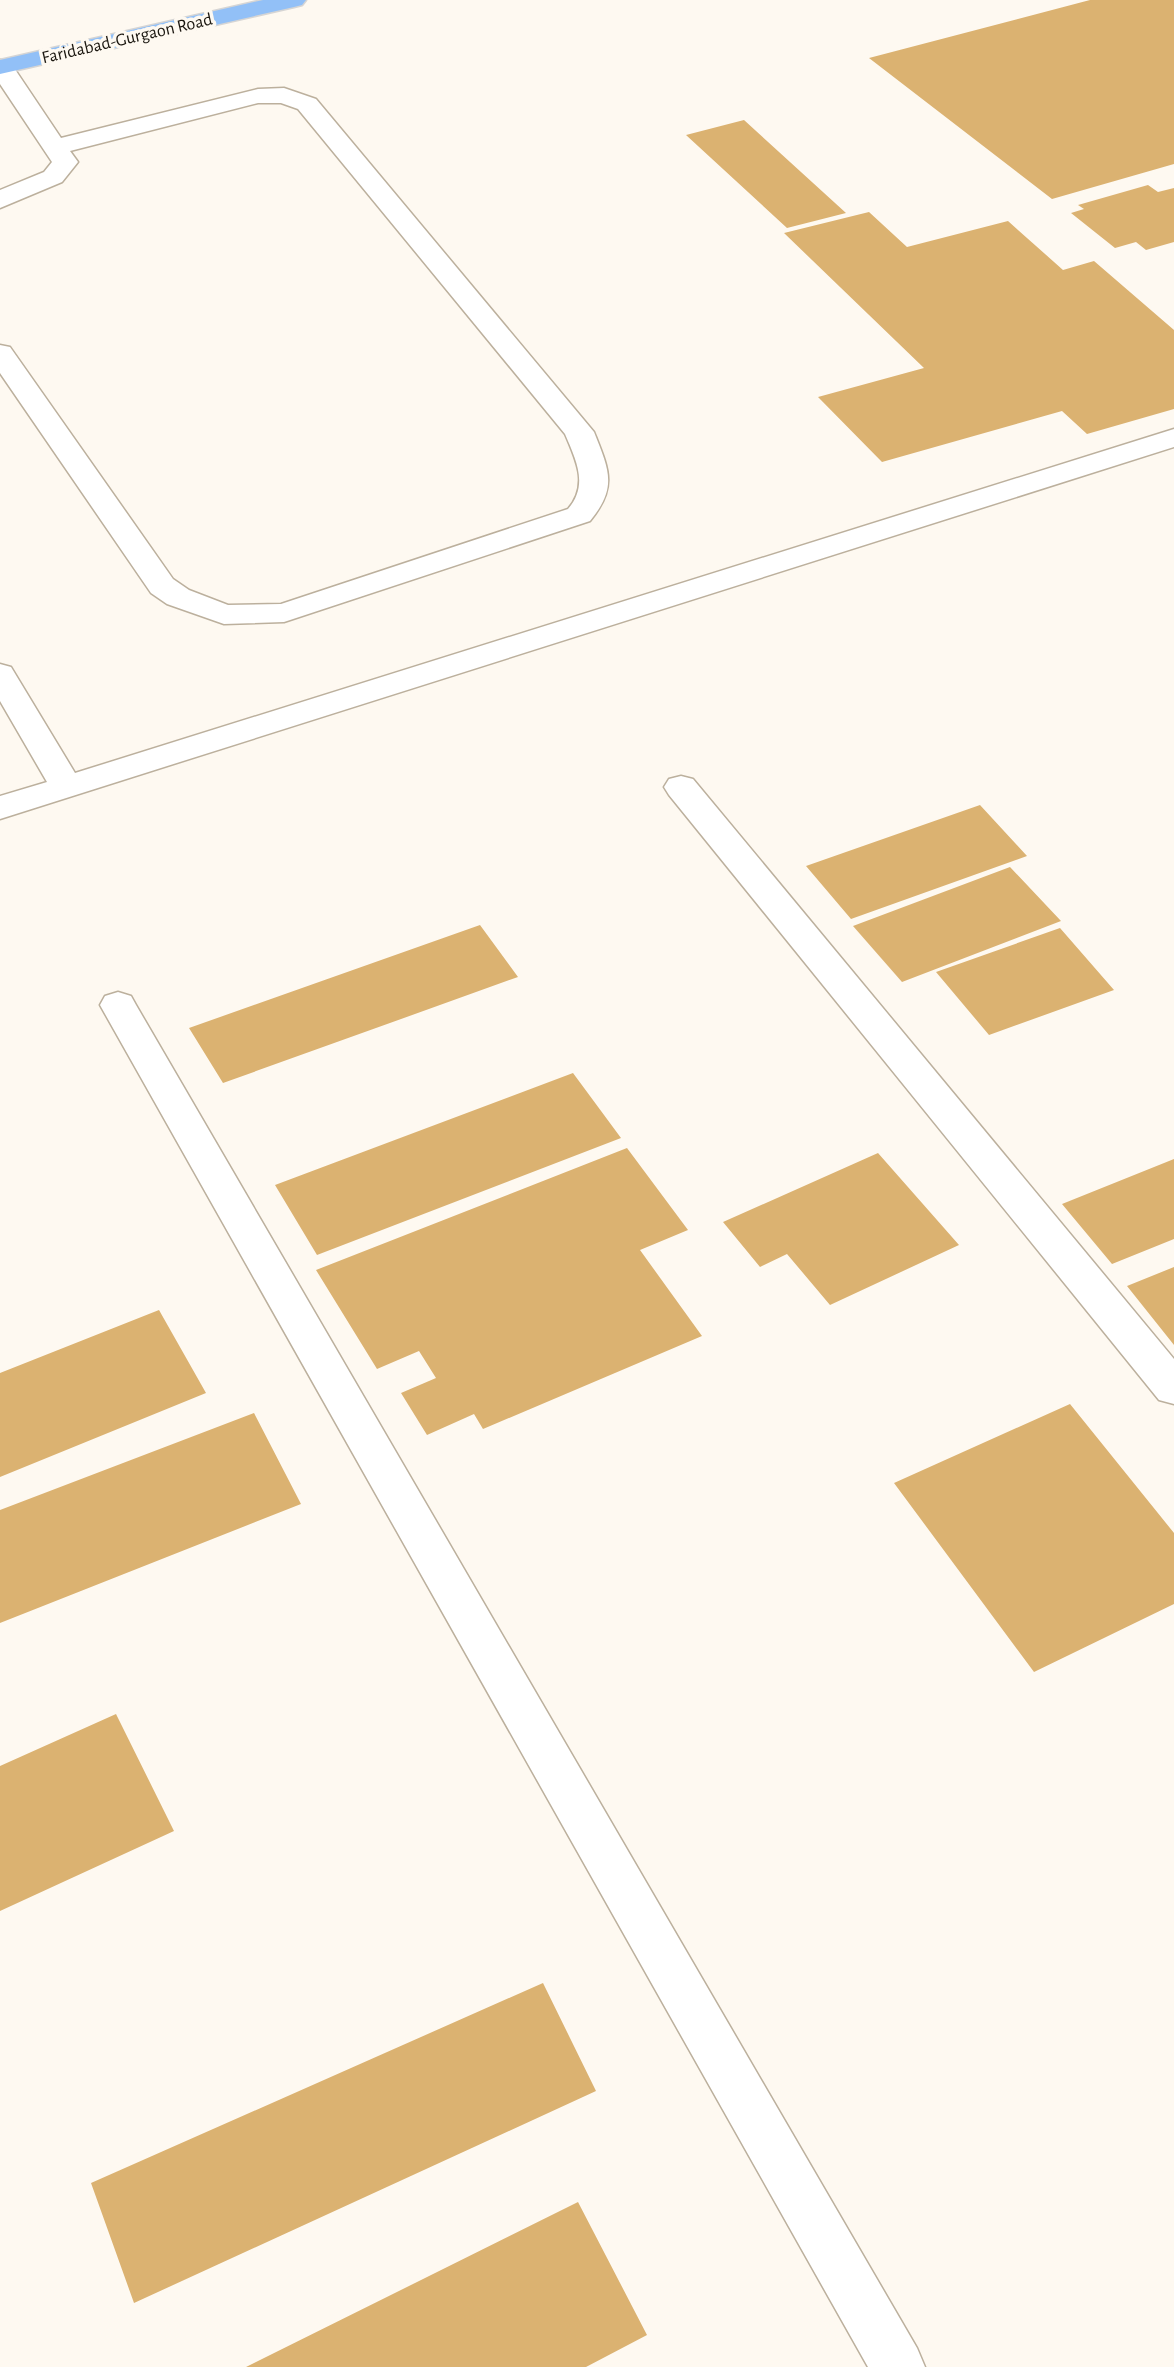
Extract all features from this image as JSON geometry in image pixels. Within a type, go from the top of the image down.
[{"type":"main road","name":"Faridabad-Gurgaon Road","points":[[0,49],[211,0]]},
{"type":"main road","name":"Faridabad-Gurgaon Road","points":[[0,67],[294,0]]},
{"type":"street","points":[[0,67],[65,162],[53,177],[0,200]]},
{"type":"street","points":[[0,353],[162,586],[178,597],[225,615],[284,613],[579,516],[591,503],[596,482],[579,432],[307,104],[284,95],[258,96],[55,147]]},
{"type":"street","points":[[0,808],[1174,438]]},
{"type":"street","points":[[0,674],[67,787]]},
{"type":"street","points":[[681,787],[1174,1388]]},
{"type":"street","points":[[118,1005],[898,2367]]},
{"type":"building","points":[[1090,0],[1174,0],[1174,164],[1052,199],[869,58]]},
{"type":"building","points":[[744,120],[846,213],[787,228],[686,135]]},
{"type":"building","points":[[1148,185],[1158,192],[1174,188],[1174,242],[1146,250],[1136,242],[1115,248],[1071,213],[1084,209],[1078,205]]},
{"type":"building","points":[[869,212],[907,247],[1008,221],[1063,270],[1094,261],[1174,330],[1174,409],[1087,434],[1062,411],[882,462],[818,397],[924,368],[784,233]]},
{"type":"building","points":[[980,805],[1027,856],[851,919],[806,866]]},
{"type":"building","points":[[1010,867],[1061,921],[902,982],[853,926]]},
{"type":"building","points":[[480,925],[518,977],[223,1083],[189,1028]]},
{"type":"building","points":[[1060,928],[1114,990],[989,1035],[936,972]]},
{"type":"building","points":[[573,1073],[621,1138],[317,1255],[275,1185]]},
{"type":"building","points":[[627,1148],[688,1230],[640,1250],[702,1336],[483,1429],[474,1414],[427,1435],[401,1393],[436,1378],[419,1351],[377,1369],[316,1270]]},
{"type":"building","points":[[878,1153],[959,1245],[830,1305],[787,1254],[760,1267],[723,1222]]},
{"type":"building","points":[[1174,1159],[1174,1239],[1112,1264],[1062,1204]]},
{"type":"building","points":[[1174,1267],[1174,1345],[1127,1286]]},
{"type":"building","points":[[159,1310],[206,1393],[0,1477],[0,1373]]},
{"type":"building","points":[[1070,1404],[1174,1533],[1174,1604],[1034,1672],[894,1483]]},
{"type":"building","points":[[254,1413],[301,1504],[0,1623],[0,1510]]},
{"type":"building","points":[[116,1714],[174,1831],[0,1911],[0,1766]]},
{"type":"building","points":[[543,1983],[596,2091],[134,2303],[91,2183]]},
{"type":"building","points":[[578,2202],[647,2335],[586,2367],[246,2367]]}]
